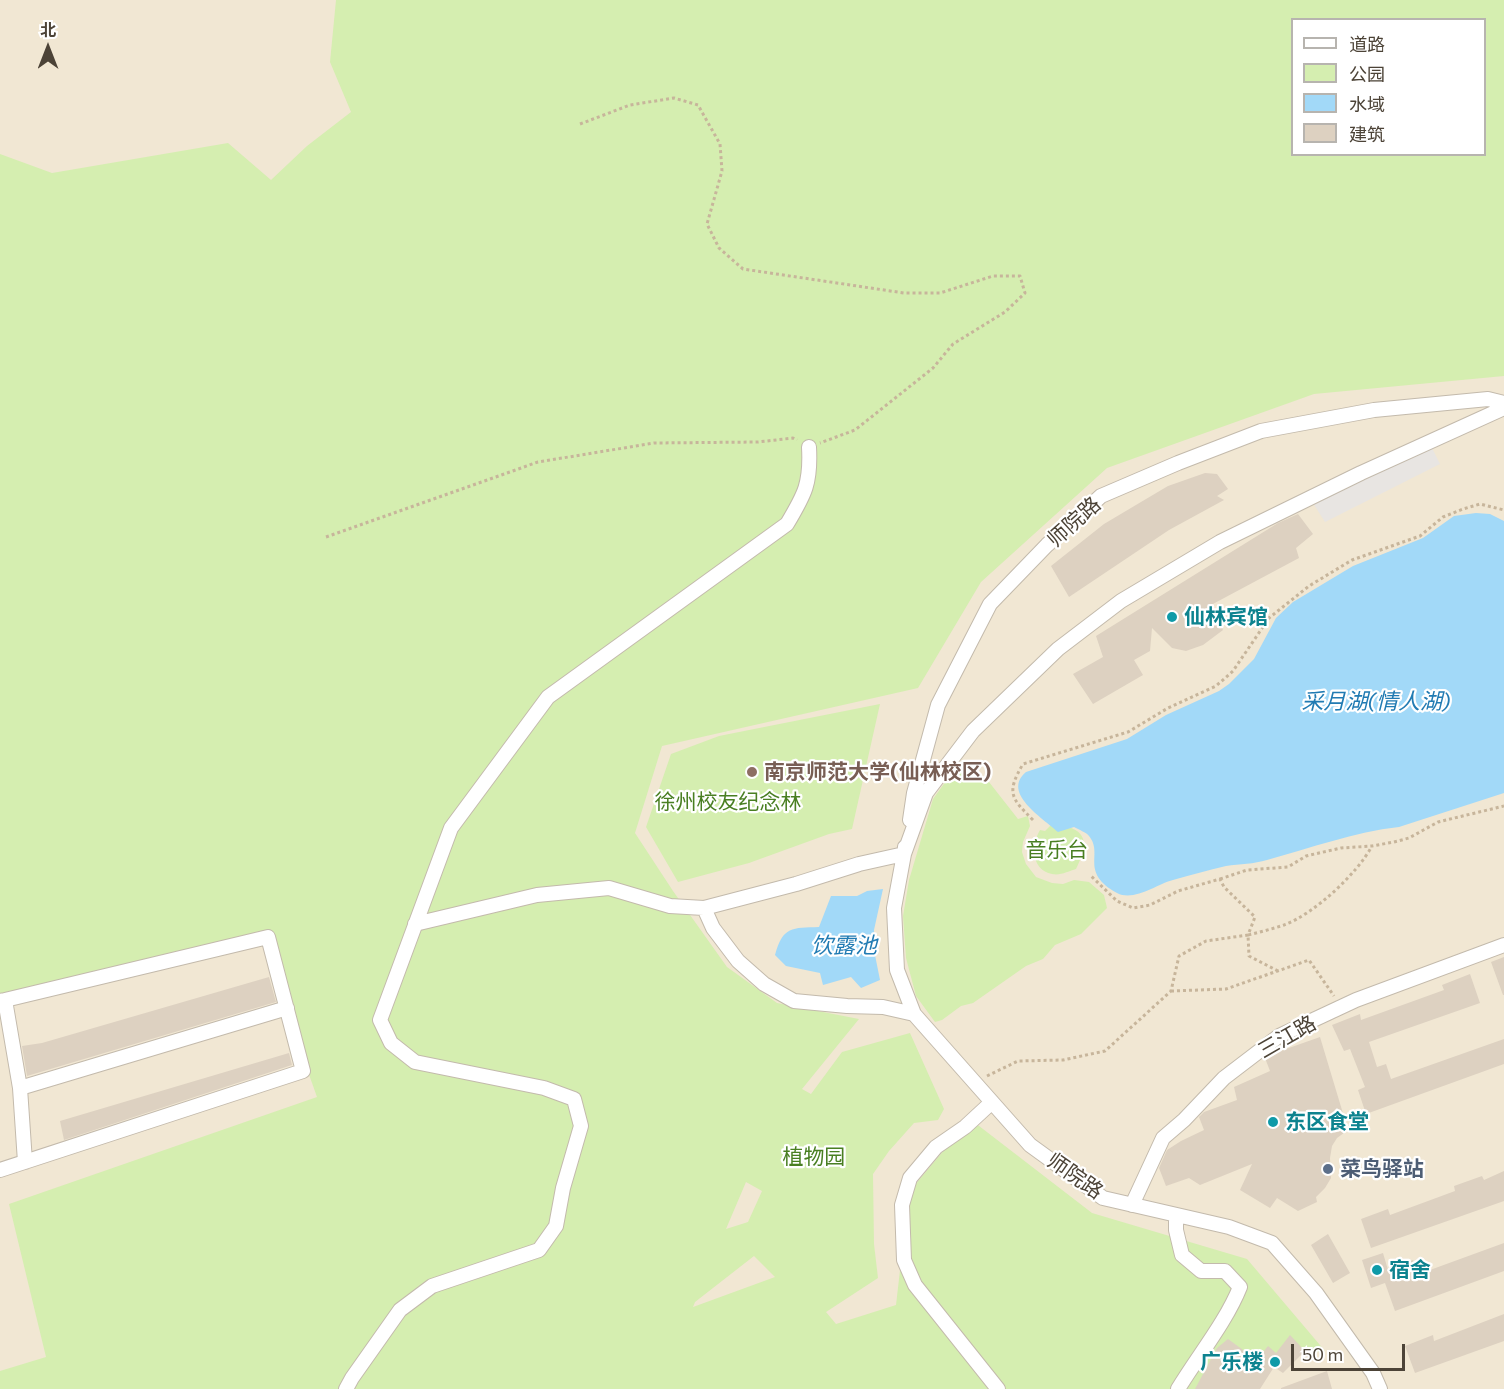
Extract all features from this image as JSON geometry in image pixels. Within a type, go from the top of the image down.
[{"type":"street","name":"师院路","points":[[1380,1389],[1373,1373],[1316,1293],[1272,1243],[1229,1227],[1102,1198],[1030,1145],[914,1014],[897,970],[894,908],[914,793],[938,705],[990,604],[1047,545],[1101,496],[1261,431],[1374,410],[1488,399],[1504,403]]},
{"type":"street","name":"师院路","points":[[904,854],[926,793],[973,731],[1058,649],[1121,601],[1220,542],[1361,473],[1504,408]]},
{"type":"street","points":[[346,1389],[400,1310],[432,1286],[539,1250],[556,1226],[563,1188],[581,1126],[574,1099],[544,1088],[415,1062],[391,1043],[380,1020],[451,828],[548,697],[787,524],[805,494],[810,465],[809,447]]},
{"type":"street","points":[[415,924],[537,895],[609,888],[670,906],[704,908],[796,884],[859,864],[904,854]]},
{"type":"street","points":[[704,908],[713,928],[738,961],[764,984],[794,1001],[883,1007],[914,1014]]},
{"type":"street","points":[[0,1170],[25,1162],[303,1071],[268,937],[2,1000],[20,1088],[25,1162]]},
{"type":"street","name":"三江路","points":[[1132,1206],[1163,1138],[1184,1120],[1224,1078],[1279,1036],[1341,1007],[1504,945]]},
{"type":"street","points":[[20,1088],[287,1008]]},
{"type":"street","points":[[992,1102],[965,1127],[936,1147],[910,1178],[902,1205],[904,1260],[915,1285],[998,1389]]},
{"type":"street","points":[[1176,1215],[1176,1230],[1182,1255],[1201,1271],[1225,1271],[1240,1287],[1232,1307],[1178,1389]]},
{"type":"path","points":[[326,537],[538,462],[654,444],[758,442],[793,438],[809,447],[855,430],[933,368],[953,344],[1005,312],[1025,293],[1020,276],[993,276],[939,293],[904,293],[743,269],[719,248],[707,224],[722,171],[720,144],[698,105],[675,98],[630,105],[580,124]]},
{"type":"path","points":[[1034,820],[1016,802],[1012,794],[1012,786],[1023,764],[1128,732],[1176,704],[1216,686],[1233,671],[1269,618],[1309,586],[1352,560],[1419,536],[1443,517],[1463,509],[1480,504],[1504,510]]},
{"type":"path","points":[[1091,876],[1117,901],[1133,908],[1150,905],[1178,891],[1247,870],[1288,867],[1306,856],[1341,848],[1372,846],[1409,838],[1438,822],[1504,806]]},
{"type":"path","points":[[974,1082],[1018,1061],[1063,1060],[1105,1051],[1171,991],[1179,956],[1206,941],[1248,935],[1285,925],[1321,903],[1366,857],[1372,846]]},
{"type":"path","points":[[1220,879],[1224,887],[1255,918],[1248,935],[1249,956],[1278,971]]},
{"type":"path","points":[[1171,991],[1226,989],[1309,960],[1341,1007]]},
{"type":"shaded area","name":"南京师范大学(仙林校区)","points":[[0,0],[1504,0],[1504,1389],[0,1389]]},
{"type":"shaded area","points":[[1431,446],[1440,464],[1325,522],[1313,503]]},
{"type":"green space","name":"南京师范大学(仙林校区)","points":[[336,0],[1504,0],[1504,376],[1314,394],[1107,468],[981,582],[918,688],[662,746],[635,833],[727,967],[777,1003],[859,1019],[802,1089],[811,1094],[842,1052],[910,1033],[944,1109],[938,1120],[914,1123],[889,1151],[873,1174],[874,1244],[878,1278],[826,1312],[836,1324],[896,1305],[909,1192],[970,1119],[1092,1213],[1247,1259],[1325,1351],[1209,1364],[1200,1389],[0,1389],[0,1371],[46,1357],[9,1204],[317,1097],[260,937],[0,994],[0,154],[52,173],[228,143],[271,180],[307,146],[351,112],[330,62]],"holes":[[[746,1182],[762,1191],[748,1222],[726,1229]],[[754,1256],[775,1277],[693,1307],[695,1302]]]},
{"type":"green space","name":"徐州校友纪念林","points":[[880,704],[852,829],[829,834],[749,863],[678,882],[646,827],[671,754],[719,736]]},
{"type":"green space","points":[[959,763],[989,782],[1018,819],[1028,816],[1030,826],[1023,842],[1022,852],[1026,864],[1036,877],[1052,883],[1063,884],[1074,880],[1089,882],[1104,895],[1107,908],[1081,934],[1055,945],[1043,959],[1026,966],[973,1003],[961,1006],[942,1020],[935,1022],[916,996],[906,958],[903,916],[909,880],[933,799]]},
{"type":"green space","name":"音乐台","points":[[1058,824],[1080,834],[1084,845],[1076,869],[1055,874],[1045,872],[1040,868],[1034,849],[1040,830],[1045,831],[1051,825]]},
{"type":"water","name":"采月湖(情人湖)","points":[[1490,514],[1504,521],[1504,793],[1399,827],[1349,836],[1262,861],[1213,869],[1131,895],[1117,893],[1099,878],[1095,870],[1093,843],[1088,835],[1074,827],[1058,832],[1021,797],[1018,788],[1026,772],[1127,739],[1166,715],[1219,691],[1229,684],[1254,659],[1276,618],[1293,602],[1353,566],[1423,538],[1454,516]]},
{"type":"water","name":"饮露池","points":[[883,889],[874,930],[875,955],[880,980],[861,988],[851,977],[823,985],[820,973],[786,966],[775,955],[781,939],[790,930],[819,927],[831,896],[857,896],[867,891]]},
{"type":"building","points":[[1205,473],[1217,474],[1228,489],[1217,496],[1224,500],[1169,530],[1069,597],[1051,566],[1104,524],[1168,486]]},
{"type":"building","name":"仙林宾馆","points":[[1298,514],[1313,534],[1296,548],[1299,558],[1211,605],[1223,630],[1203,645],[1186,651],[1172,648],[1152,628],[1150,651],[1134,660],[1143,675],[1093,704],[1073,674],[1103,657],[1096,636],[1278,523]]},
{"type":"building","points":[[1504,957],[1504,995],[1503,995],[1491,962]]},
{"type":"building","points":[[1470,974],[1480,1003],[1369,1042],[1377,1067],[1386,1064],[1391,1079],[1504,1039],[1504,1064],[1366,1114],[1358,1090],[1365,1087],[1350,1049],[1344,1051],[1332,1025],[1360,1014],[1361,1020],[1444,990],[1442,985]]},
{"type":"building","points":[[269,977],[276,1002],[27,1076],[22,1046],[42,1043]]},
{"type":"building","name":"东区食堂","points":[[1320,1037],[1348,1130],[1337,1138],[1332,1146],[1331,1178],[1316,1197],[1317,1202],[1298,1211],[1277,1198],[1270,1208],[1240,1190],[1252,1164],[1200,1185],[1189,1178],[1166,1186],[1159,1168],[1167,1150],[1204,1130],[1199,1117],[1204,1112],[1237,1100],[1234,1087],[1270,1071],[1265,1058],[1269,1055]]},
{"type":"building","points":[[289,1053],[292,1065],[64,1140],[60,1121]]},
{"type":"building","points":[[1504,1171],[1504,1201],[1371,1248],[1361,1219],[1388,1209],[1390,1215],[1455,1191],[1454,1186],[1482,1176],[1484,1180]]},
{"type":"building","points":[[1328,1234],[1350,1273],[1333,1283],[1311,1245]]},
{"type":"building","points":[[1504,1243],[1504,1271],[1395,1311],[1385,1283],[1371,1288],[1362,1260],[1383,1253],[1388,1270],[1413,1260],[1419,1274]]},
{"type":"building","points":[[1504,1314],[1504,1341],[1415,1373],[1405,1346],[1433,1335],[1434,1341]]},
{"type":"building","name":"广乐楼","points":[[1290,1335],[1305,1351],[1283,1373],[1274,1367],[1260,1389],[1195,1389],[1217,1348],[1228,1339],[1257,1360],[1268,1346],[1276,1353]]},
{"type":"building","name":"广乐楼","points":[[1327,1371],[1332,1389],[1281,1389],[1281,1388]]},
{"type":"place","name":"仙林宾馆","points":[[1172,617]]},
{"type":"place","name":"南京师范大学(仙林校区)","points":[[752,772]]},
{"type":"place","name":"东区食堂","points":[[1273,1122]]},
{"type":"place","name":"菜鸟驿站","points":[[1328,1169]]},
{"type":"place","name":"宿舍","points":[[1377,1270]]},
{"type":"place","name":"广乐楼","points":[[1275,1362]]},
{"type":"park label","name":"植物园","points":[[814,1157]]}]
